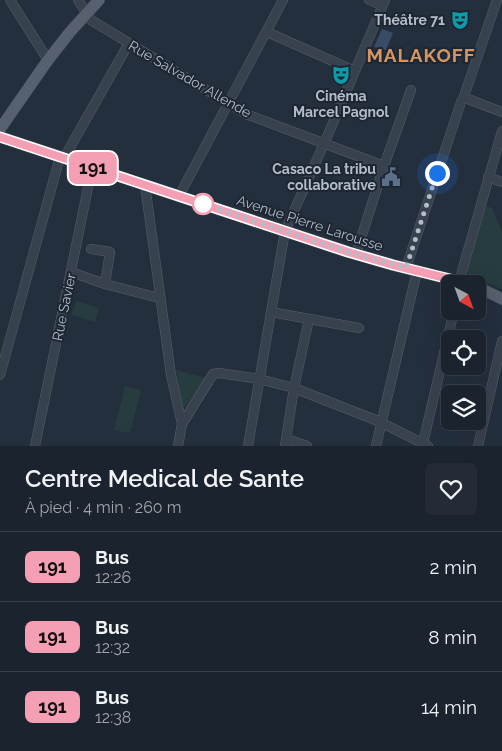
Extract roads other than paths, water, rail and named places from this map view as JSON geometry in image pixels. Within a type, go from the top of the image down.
[{"type":"main road","points":[[0,128],[48,60],[99,0]]},
{"type":"main road","name":"Avenue Pierre Larousse","points":[[0,137],[356,254],[441,277]]},
{"type":"main road","points":[[486,291],[502,299]]},
{"type":"street","points":[[10,0],[48,60]]},
{"type":"street","points":[[78,0],[86,14]]},
{"type":"street","points":[[180,196],[282,0]]},
{"type":"street","points":[[248,446],[285,231],[382,9],[384,1],[376,3],[369,0]]},
{"type":"street","points":[[406,268],[497,0]]},
{"type":"street","name":"Rue Salvador Allende","points":[[86,14],[91,20],[246,114],[384,166]]},
{"type":"street","points":[[267,32],[355,71]]},
{"type":"street","points":[[0,375],[62,157],[129,43]]},
{"type":"street","points":[[356,254],[384,166],[412,90]]},
{"type":"street","points":[[463,98],[502,112]]},
{"type":"street","points":[[461,275],[502,131]]},
{"type":"street","name":"Rue Savier","points":[[35,446],[92,168]]},
{"type":"street","points":[[488,177],[502,182]]},
{"type":"street","points":[[145,185],[159,298],[171,375],[182,424]]},
{"type":"street","points":[[91,249],[110,252],[105,284]]},
{"type":"street","points":[[376,446],[418,271]]},
{"type":"street","points":[[71,272],[105,284],[159,298]]},
{"type":"street","points":[[271,312],[359,328]]},
{"type":"street","points":[[307,446],[286,443],[294,388],[309,319]]},
{"type":"street","points":[[178,446],[182,424],[213,374],[219,372],[294,388],[382,423],[426,445],[430,415],[452,320]]},
{"type":"street","points":[[478,446],[502,341]]},
{"type":"water","points":[[382,29],[393,33],[386,50],[374,47]]},
{"type":"place","name":"Théâtre 71","points":[[460,20]]},
{"type":"place","name":"Cinéma Marcel Pagnol","points":[[341,75]]},
{"type":"place","name":"Casaco La tribu collaborative","points":[[391,177]]},
{"type":"district","name":"MALAKOFF","points":[[421,55]]}]
